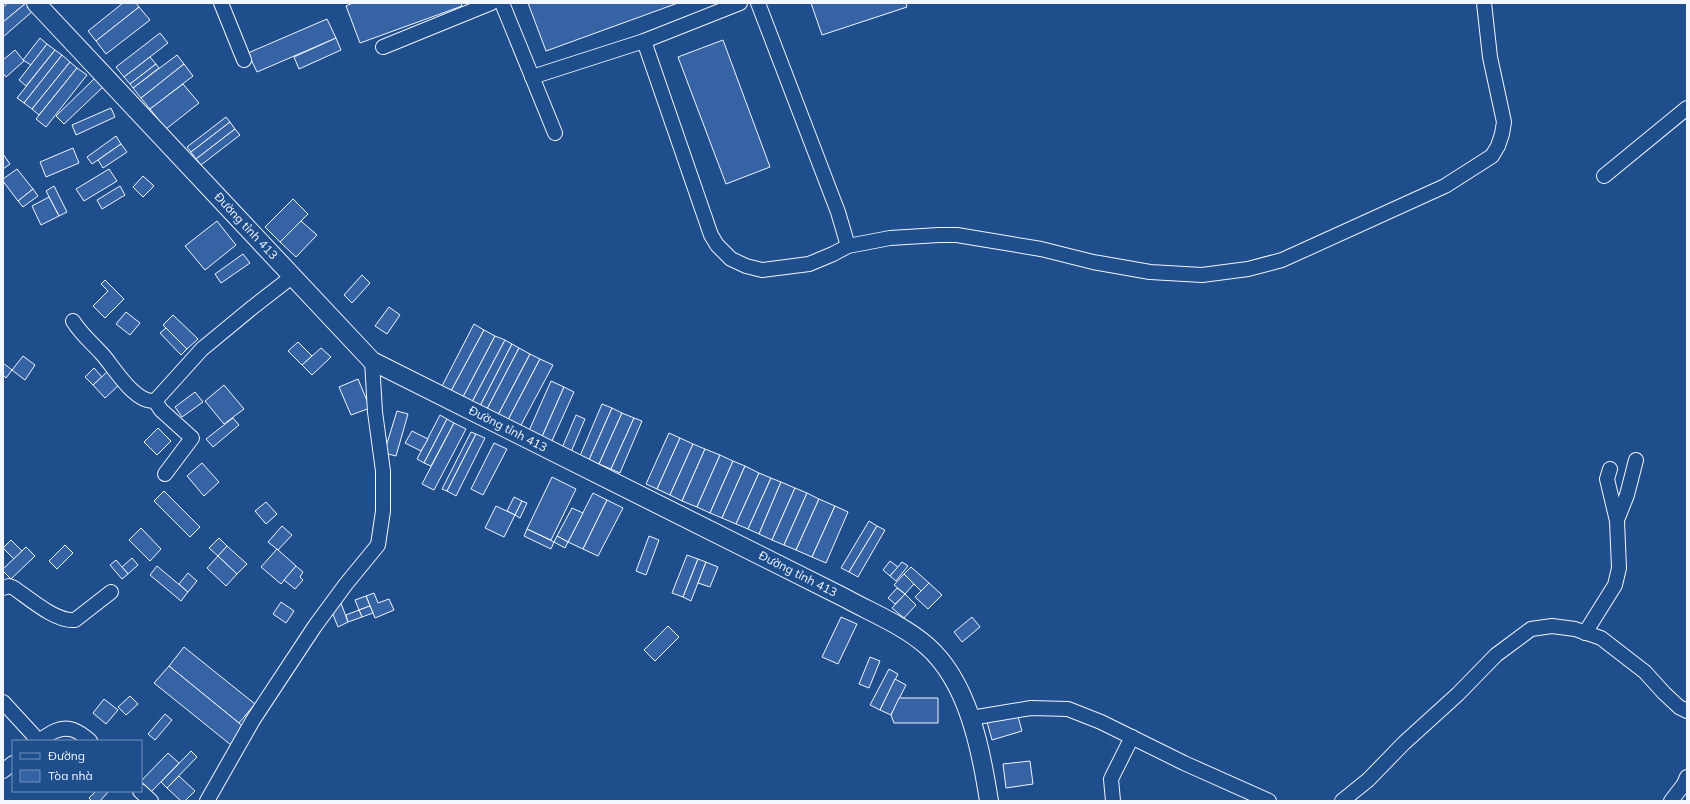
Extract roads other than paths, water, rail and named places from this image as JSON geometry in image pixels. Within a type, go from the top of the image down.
[{"type":"main road","name":"Đường tỉnh 413","points":[[36,3],[372,361],[682,517],[764,556],[902,628],[926,646],[947,668],[971,718],[984,770],[989,801]]},
{"type":"street","points":[[221,3],[244,60]]},
{"type":"street","points":[[383,47],[491,3]]},
{"type":"street","points":[[502,3],[555,133]]},
{"type":"street","points":[[532,77],[644,41],[740,3]]},
{"type":"street","points":[[758,3],[838,212],[848,246]]},
{"type":"street","points":[[644,41],[711,235],[717,245],[731,259],[746,266],[762,270],[809,264],[848,246],[890,238],[939,234],[957,235],[1041,249],[1093,262],[1150,272],[1202,275],[1248,269],[1282,260],[1445,186],[1492,156],[1498,146],[1504,122],[1490,57],[1484,3]]},
{"type":"street","points":[[1604,176],[1687,108]]},
{"type":"street","points":[[154,401],[202,349],[293,276]]},
{"type":"street","points":[[72,322],[103,355],[129,388],[147,400],[154,401],[161,410],[192,438],[165,474]]},
{"type":"street","points":[[207,801],[253,720],[315,626],[346,584],[378,545],[381,534],[383,511],[383,471],[375,412],[372,361]]},
{"type":"street","points":[[1617,521],[1627,494],[1636,460]]},
{"type":"street","points":[[1585,633],[1615,586],[1619,568],[1617,521],[1607,479],[1610,469]]},
{"type":"street","points":[[3,588],[9,586],[14,588],[61,619],[70,621],[75,620],[111,592]]},
{"type":"street","points":[[1342,801],[1368,780],[1404,743],[1458,694],[1496,656],[1531,629],[1552,626],[1601,638],[1645,672],[1679,707],[1687,711]]},
{"type":"street","points":[[3,702],[36,739],[45,738],[54,731],[65,728],[74,729],[89,740]]},
{"type":"street","points":[[971,718],[1031,708],[1068,710],[1101,722],[1269,801]]},
{"type":"street","points":[[1113,801],[1112,779],[1132,737]]},
{"type":"street","points":[[3,772],[12,763]]},
{"type":"street","points":[[1671,801],[1684,784],[1687,777]]},
{"type":"street","points":[[141,792],[151,801]]}]
